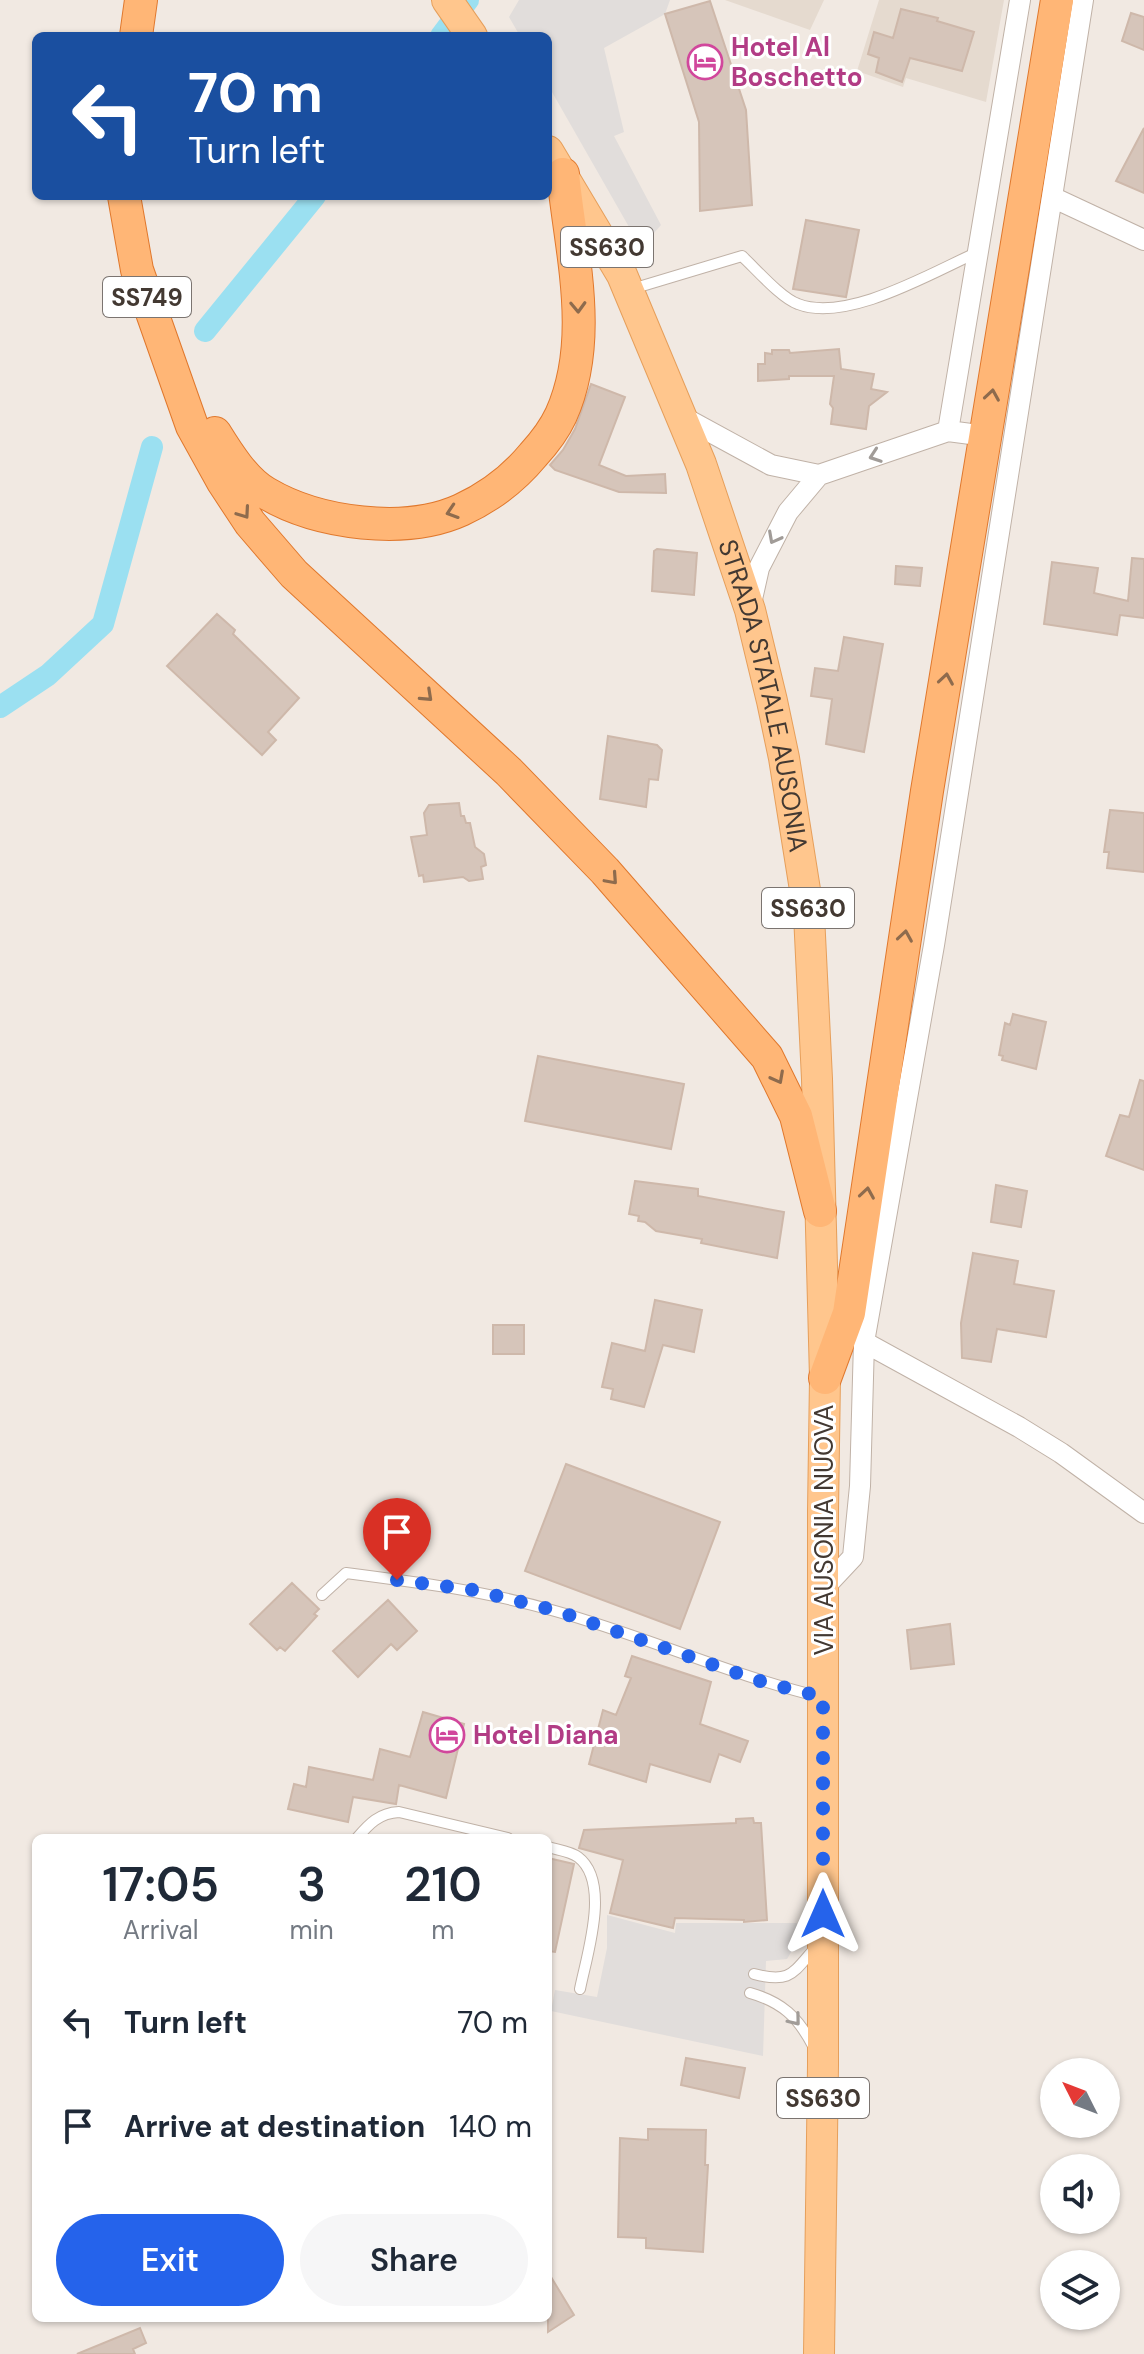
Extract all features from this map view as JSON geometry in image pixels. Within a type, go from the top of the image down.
[{"type":"highway","points":[[137,32],[141,0]]},
{"type":"highway","points":[[825,1378],[849,1313],[930,775],[1057,0]]},
{"type":"highway","points":[[183,394],[200,410],[232,459],[264,492],[305,511],[356,522],[408,523],[460,510],[513,478],[548,438],[561,415],[574,377],[579,338],[577,276],[556,163]]},
{"type":"highway","name":"SS749","points":[[125,200],[137,270],[183,394]]},
{"type":"highway","points":[[183,394],[192,426],[223,482],[250,523],[294,574],[509,772],[605,871],[767,1057],[796,1116],[820,1211]]},
{"type":"main road","name":"STRADA STATALE AUSONIA","points":[[556,163],[628,290],[701,464],[750,610],[784,758],[809,915],[825,1378]]},
{"type":"main road","name":"VIA AUSONIA NUOVA","points":[[819,2354],[825,1378]]},
{"type":"street","points":[[948,431],[1020,0]]},
{"type":"street","points":[[823,1589],[853,1557],[860,1486],[864,1342],[934,945],[1083,0]]},
{"type":"street","points":[[1052,197],[1144,240]]},
{"type":"street","points":[[681,416],[771,465],[819,475],[948,431],[986,436]]},
{"type":"street","points":[[750,610],[759,568],[788,512],[819,475]]},
{"type":"street","points":[[864,1342],[1030,1433],[1144,1513]]},
{"type":"lane","points":[[628,290],[742,256],[794,303],[819,310],[856,306],[978,252]]},
{"type":"lane","points":[[322,1595],[346,1573],[474,1590],[557,1611],[766,1683],[823,1697]]},
{"type":"lane","points":[[361,1834],[377,1818],[388,1812],[399,1812],[491,1834]]},
{"type":"lane","points":[[552,1848],[575,1854],[590,1871],[595,1885],[593,1922],[580,1989]]},
{"type":"lane","points":[[754,1974],[777,1980],[791,1974],[823,1938]]},
{"type":"lane","points":[[750,1993],[772,1999],[790,2011],[807,2034],[823,2065]]},
{"type":"shaded area","points":[[519,0],[670,0],[665,14],[604,48],[624,132],[614,136],[661,225],[641,248],[552,92],[552,32],[518,32],[509,17]]},
{"type":"shaded area","points":[[725,0],[824,0],[810,30]]},
{"type":"shaded area","points":[[879,0],[1004,0],[986,102],[906,78],[903,87],[857,71]]},
{"type":"shaded area","points":[[607,1915],[675,1933],[676,1923],[797,1923],[796,1944],[787,1959],[766,1961],[763,2056],[552,2011],[555,1990],[597,1997],[607,1948]]},
{"type":"building","name":"Hotel Al Boschetto","points":[[710,1],[746,110],[752,205],[700,211],[699,122],[665,14]]},
{"type":"building","points":[[901,9],[938,18],[937,21],[974,32],[962,71],[910,58],[902,82],[876,72],[879,58],[868,54],[874,32],[893,38]]},
{"type":"building","points":[[1131,13],[1144,17],[1144,50],[1122,41]]},
{"type":"building","points":[[1144,128],[1144,193],[1116,181]]},
{"type":"building","points":[[806,220],[859,230],[846,297],[793,289]]},
{"type":"building","points":[[839,349],[841,369],[874,374],[871,389],[887,392],[869,406],[866,429],[831,424],[834,376],[789,376],[789,379],[758,381],[758,364],[765,364],[765,353],[772,354],[772,350],[789,350],[790,353]]},
{"type":"building","points":[[591,384],[625,397],[599,465],[626,476],[665,474],[666,493],[619,492],[555,470],[550,465],[575,429]]},
{"type":"building","points":[[654,551],[697,553],[694,595],[652,591]]},
{"type":"building","points":[[1132,558],[1144,559],[1144,618],[1120,615],[1117,635],[1044,624],[1052,562],[1098,568],[1094,593],[1128,601]]},
{"type":"building","points":[[896,566],[922,568],[920,586],[895,584]]},
{"type":"building","points":[[217,614],[235,630],[233,634],[299,698],[268,732],[276,740],[262,755],[167,666]]},
{"type":"building","points":[[844,637],[883,644],[864,752],[826,744],[832,699],[811,696],[815,668],[838,671]]},
{"type":"building","points":[[608,736],[657,745],[662,750],[658,780],[649,779],[646,807],[600,799]]},
{"type":"building","points":[[459,803],[461,816],[464,816],[466,823],[470,823],[475,847],[484,854],[486,865],[481,867],[483,879],[469,881],[463,877],[424,882],[423,875],[419,876],[411,837],[427,835],[424,813],[429,805]]},
{"type":"building","points":[[1110,810],[1144,813],[1144,872],[1107,868],[1109,852],[1104,852]]},
{"type":"building","points":[[1013,1014],[1046,1022],[1036,1069],[1002,1060],[1003,1056],[999,1055],[1005,1023],[1010,1025]]},
{"type":"building","points":[[538,1056],[684,1084],[671,1149],[525,1121]]},
{"type":"building","points":[[1140,1080],[1144,1081],[1144,1170],[1106,1156],[1120,1115],[1129,1117]]},
{"type":"building","points":[[635,1181],[698,1189],[698,1196],[784,1212],[777,1258],[656,1231],[645,1222],[638,1221],[639,1216],[629,1214]]},
{"type":"building","points":[[996,1185],[1027,1191],[1021,1227],[991,1222]]},
{"type":"building","points":[[973,1253],[1018,1261],[1014,1284],[1054,1291],[1046,1337],[997,1329],[991,1362],[962,1358],[961,1323]]},
{"type":"building","points":[[655,1300],[702,1310],[694,1352],[663,1345],[644,1407],[611,1399],[613,1389],[602,1387],[612,1343],[645,1351]]},
{"type":"building","points":[[493,1325],[524,1325],[524,1354],[493,1354]]},
{"type":"building","points":[[566,1464],[720,1522],[680,1629],[525,1571]]},
{"type":"building","points":[[292,1583],[319,1609],[314,1614],[317,1616],[285,1651],[280,1647],[277,1650],[250,1624]]},
{"type":"building","points":[[388,1600],[417,1631],[397,1650],[391,1644],[358,1677],[333,1651]]},
{"type":"building","points":[[950,1624],[954,1664],[911,1669],[907,1630]]},
{"type":"building","points":[[632,1656],[711,1682],[700,1724],[748,1741],[740,1762],[719,1754],[710,1782],[650,1764],[646,1782],[589,1764],[603,1710],[616,1715],[631,1678],[625,1676]]},
{"type":"building","points":[[423,1712],[464,1724],[446,1798],[399,1785],[396,1804],[353,1797],[348,1822],[288,1809],[294,1784],[306,1787],[309,1767],[373,1780],[380,1749],[410,1757]]},
{"type":"building","points":[[753,1818],[754,1823],[761,1823],[767,1920],[744,1922],[675,1918],[673,1928],[610,1913],[623,1860],[579,1848],[584,1830],[736,1823],[736,1819]]},
{"type":"building","points":[[552,1859],[574,1864],[555,1952],[552,1952]]},
{"type":"building","points":[[686,2058],[745,2068],[739,2098],[681,2085]]},
{"type":"building","points":[[648,2129],[706,2130],[705,2165],[708,2165],[703,2252],[646,2248],[646,2238],[618,2237],[620,2138],[648,2140]]},
{"type":"building","points":[[552,2279],[574,2315],[548,2332],[548,2322],[552,2322]]},
{"type":"building","points":[[140,2328],[146,2343],[133,2349],[135,2354],[77,2354]]},
{"type":"waterway","points":[[444,32],[468,0]]},
{"type":"waterway","points":[[205,331],[312,200]]},
{"type":"waterway","points":[[0,707],[48,675],[103,624],[152,447]]},
{"type":"place","name":"Hotel Al Boschetto","points":[[705,62]]},
{"type":"place","name":"Hotel Diana","points":[[447,1735]]},
{"type":"route","points":[[397,1580],[474,1590],[557,1611],[766,1683],[823,1697],[823,1914]]}]
